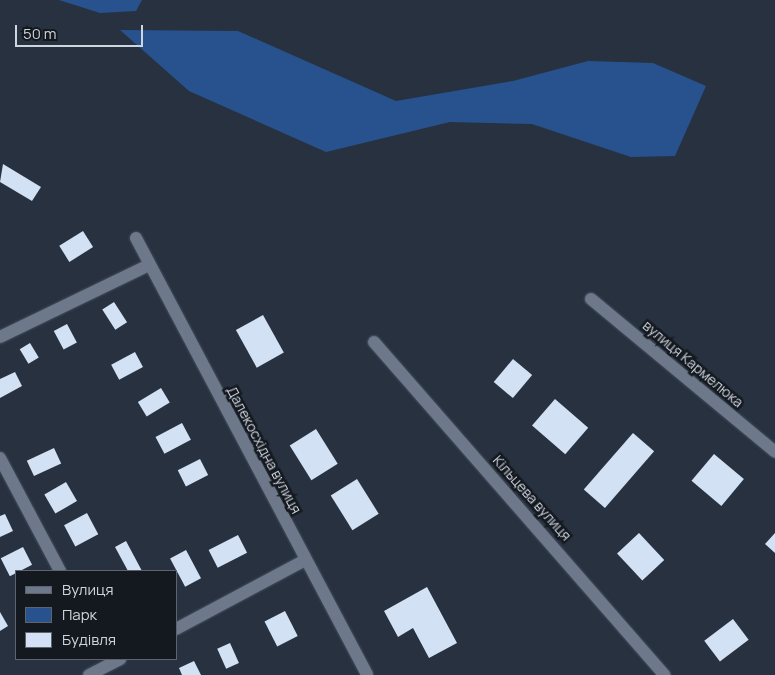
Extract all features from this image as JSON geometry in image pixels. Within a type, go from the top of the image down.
[{"type":"street","name":"Далекосхідна вулиця","points":[[136,238],[367,675]]},
{"type":"street","points":[[0,337],[149,265]]},
{"type":"street","name":"вулиця Кармелюка","points":[[591,299],[775,452]]},
{"type":"street","name":"Кільцева вулиця","points":[[374,342],[665,675]]},
{"type":"street","points":[[0,458],[59,570]]},
{"type":"street","points":[[178,628],[305,560]]},
{"type":"street","points":[[89,675],[112,664]]},
{"type":"green space","points":[[59,0],[142,0],[136,11],[100,13]]},
{"type":"green space","points":[[120,30],[238,31],[396,101],[513,81],[588,61],[653,63],[706,86],[675,156],[631,157],[532,124],[450,122],[326,152],[189,91]]},
{"type":"building","points":[[3,164],[41,187],[32,201],[0,182]]},
{"type":"building","points":[[83,231],[93,247],[69,262],[59,246]]},
{"type":"building","points":[[114,302],[127,322],[115,330],[102,310]]},
{"type":"building","points":[[263,315],[284,353],[257,368],[236,330]]},
{"type":"building","points":[[67,324],[77,343],[64,350],[54,331]]},
{"type":"building","points":[[30,343],[39,358],[28,364],[20,349]]},
{"type":"building","points":[[135,352],[143,367],[119,380],[111,365]]},
{"type":"building","points":[[513,359],[532,375],[513,398],[494,382]]},
{"type":"building","points":[[15,372],[22,386],[0,398],[0,379]]},
{"type":"building","points":[[161,388],[170,403],[147,416],[138,402]]},
{"type":"building","points":[[555,399],[588,428],[565,454],[532,425]]},
{"type":"building","points":[[182,423],[191,440],[164,454],[156,437]]},
{"type":"building","points":[[316,429],[338,464],[311,480],[290,445]]},
{"type":"building","points":[[633,433],[654,451],[605,508],[584,490]]},
{"type":"building","points":[[54,448],[61,463],[34,476],[27,461]]},
{"type":"building","points":[[714,454],[744,479],[721,506],[692,481]]},
{"type":"building","points":[[200,459],[208,475],[186,486],[178,470]]},
{"type":"building","points":[[357,479],[379,514],[352,530],[331,495]]},
{"type":"building","points":[[66,482],[77,501],[55,514],[44,494]]},
{"type":"building","points":[[87,513],[98,534],[75,546],[64,525]]},
{"type":"building","points":[[5,514],[13,531],[0,537],[0,516]]},
{"type":"building","points":[[639,533],[664,560],[642,581],[617,553]]},
{"type":"building","points":[[775,533],[775,553],[765,544]]},
{"type":"building","points":[[238,535],[247,553],[218,568],[209,550]]},
{"type":"building","points":[[126,541],[141,570],[127,570],[115,547]]},
{"type":"building","points":[[23,547],[32,565],[22,570],[15,570],[15,574],[10,576],[1,558]]},
{"type":"building","points":[[186,550],[201,578],[185,587],[178,570],[170,558]]},
{"type":"building","points":[[427,587],[457,643],[429,658],[413,628],[398,637],[384,611]]},
{"type":"building","points":[[285,611],[298,636],[277,646],[265,621]]},
{"type":"building","points":[[0,612],[8,626],[0,631]]},
{"type":"building","points":[[733,619],[749,640],[720,661],[704,641]]},
{"type":"building","points":[[230,643],[239,663],[226,669],[217,649]]},
{"type":"building","points":[[194,661],[201,675],[182,675],[179,668]]}]
